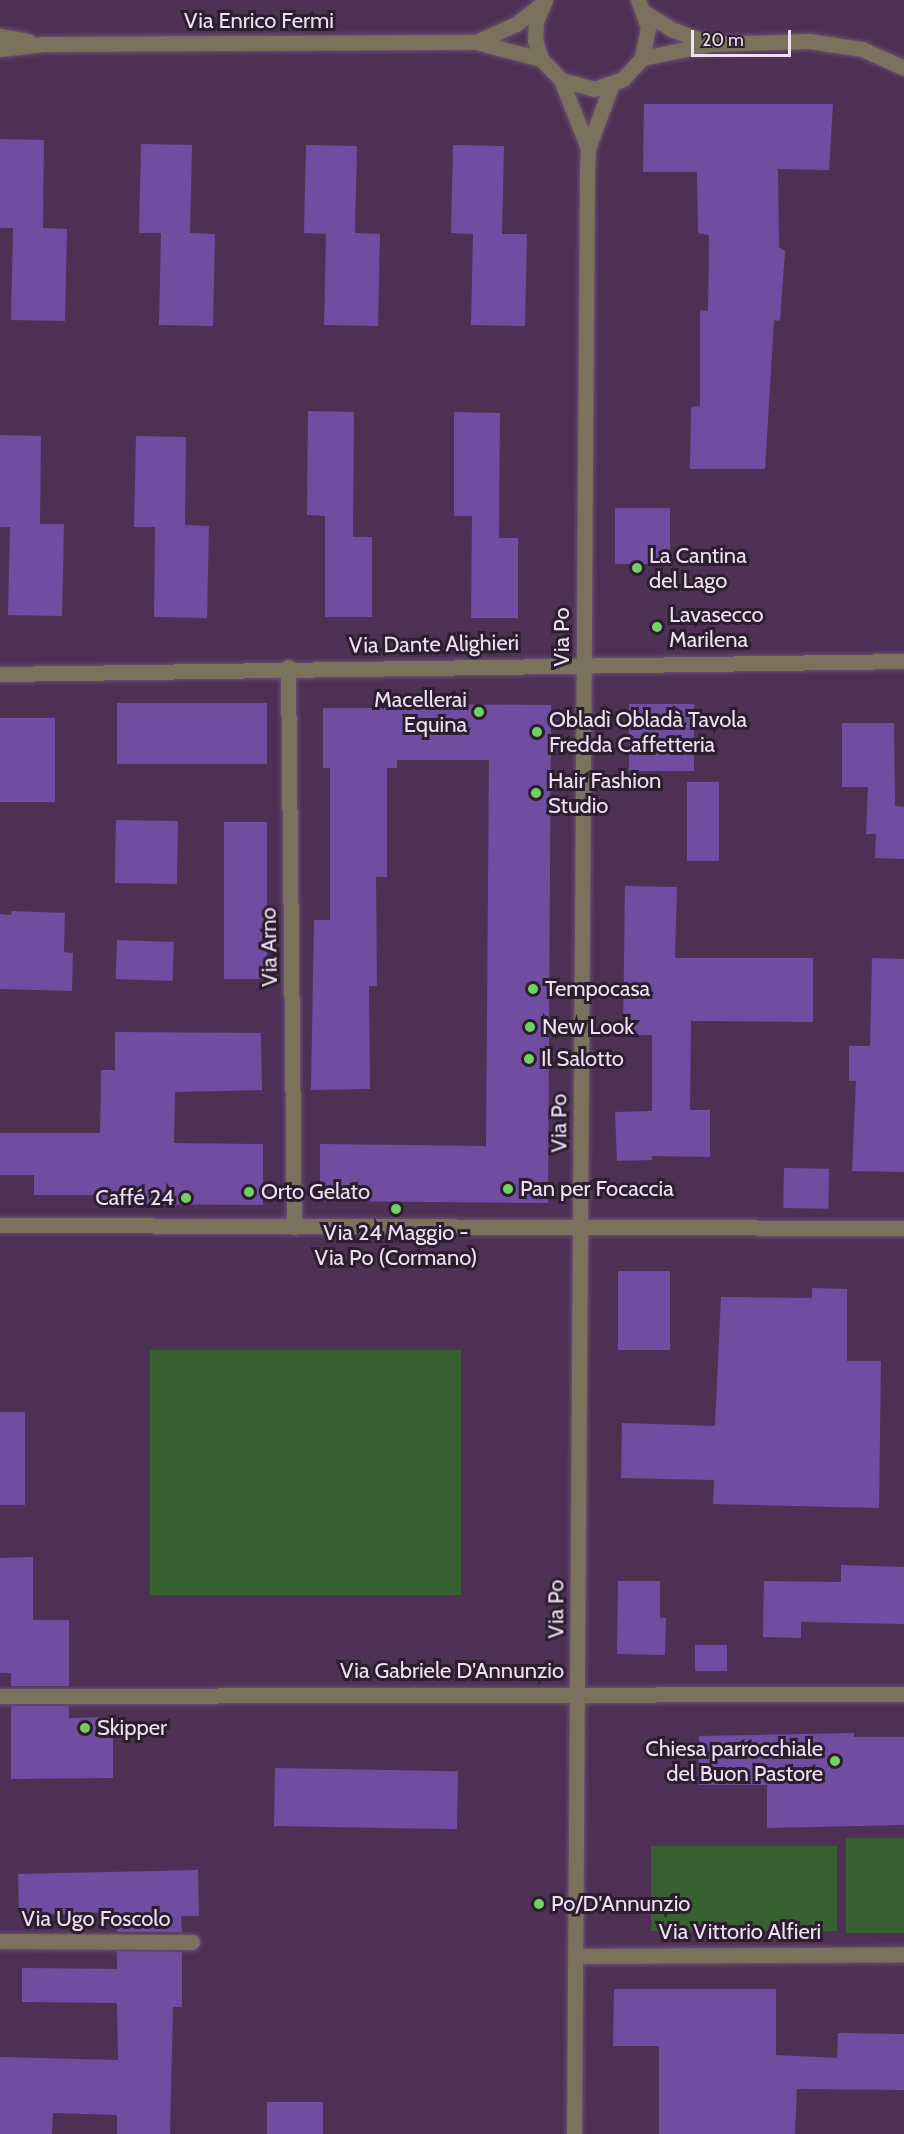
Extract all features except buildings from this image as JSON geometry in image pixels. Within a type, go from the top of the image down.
[{"type":"street","name":"Via Enrico Fermi","points":[[476,42],[516,24],[544,1]]},
{"type":"street","points":[[544,1],[536,21],[535,40],[542,59],[561,80],[576,87],[611,86],[623,80],[642,58],[647,44],[641,6]]},
{"type":"street","points":[[641,6],[671,29],[711,44]]},
{"type":"street","name":"Via Enrico Fermi","points":[[0,36],[43,44]]},
{"type":"street","name":"Via Enrico Fermi","points":[[0,49],[43,44],[476,42],[542,59]]},
{"type":"street","points":[[642,58],[711,44],[838,44],[862,49],[904,68]]},
{"type":"street","name":"Via Po","points":[[561,80],[588,148]]},
{"type":"street","name":"Via Po","points":[[574,2134],[588,148],[611,86]]},
{"type":"street","name":"Via Dante Alighieri","points":[[0,674],[288,668],[904,661]]},
{"type":"street","name":"Via Arno","points":[[288,668],[294,1227]]},
{"type":"street","points":[[0,1225],[904,1228]]},
{"type":"street","name":"Via Gabriele D'Annunzio","points":[[0,1696],[904,1694]]},
{"type":"street","name":"Via Ugo Foscolo","points":[[0,1941],[192,1942]]},
{"type":"street","name":"Via Vittorio Alfieri","points":[[576,1956],[904,1954]]},
{"type":"green space","points":[[150,1350],[461,1350],[461,1595],[150,1595]]},
{"type":"green space","points":[[846,1838],[904,1838],[904,1933],[846,1933]]},
{"type":"green space","points":[[651,1846],[837,1846],[837,1931],[651,1931]]},
{"type":"place","name":"La Cantina del Lago","points":[[637,568]]},
{"type":"place","name":"Lavasecco Marilena","points":[[657,627]]},
{"type":"place","name":"Macellerai Equina","points":[[479,712]]},
{"type":"place","name":"Obladì Obladà Tavola Fredda Caffetteria","points":[[537,732]]},
{"type":"place","name":"Hair Fashion Studio","points":[[536,793]]},
{"type":"place","name":"Tempocasa","points":[[533,989]]},
{"type":"place","name":"New Look","points":[[530,1027]]},
{"type":"place","name":"Il Salotto","points":[[529,1059]]},
{"type":"place","name":"Pan per Focaccia","points":[[508,1189]]},
{"type":"place","name":"Orto Gelato","points":[[249,1192]]},
{"type":"place","name":"Caffé 24","points":[[186,1198]]},
{"type":"place","name":"Via 24 Maggio - Via Po (Cormano)","points":[[396,1209]]},
{"type":"place","name":"Skipper","points":[[85,1728]]},
{"type":"place","name":"Chiesa parrocchiale del Buon Pastore","points":[[835,1761]]},
{"type":"place","name":"Po/D'Annunzio","points":[[539,1904]]}]
